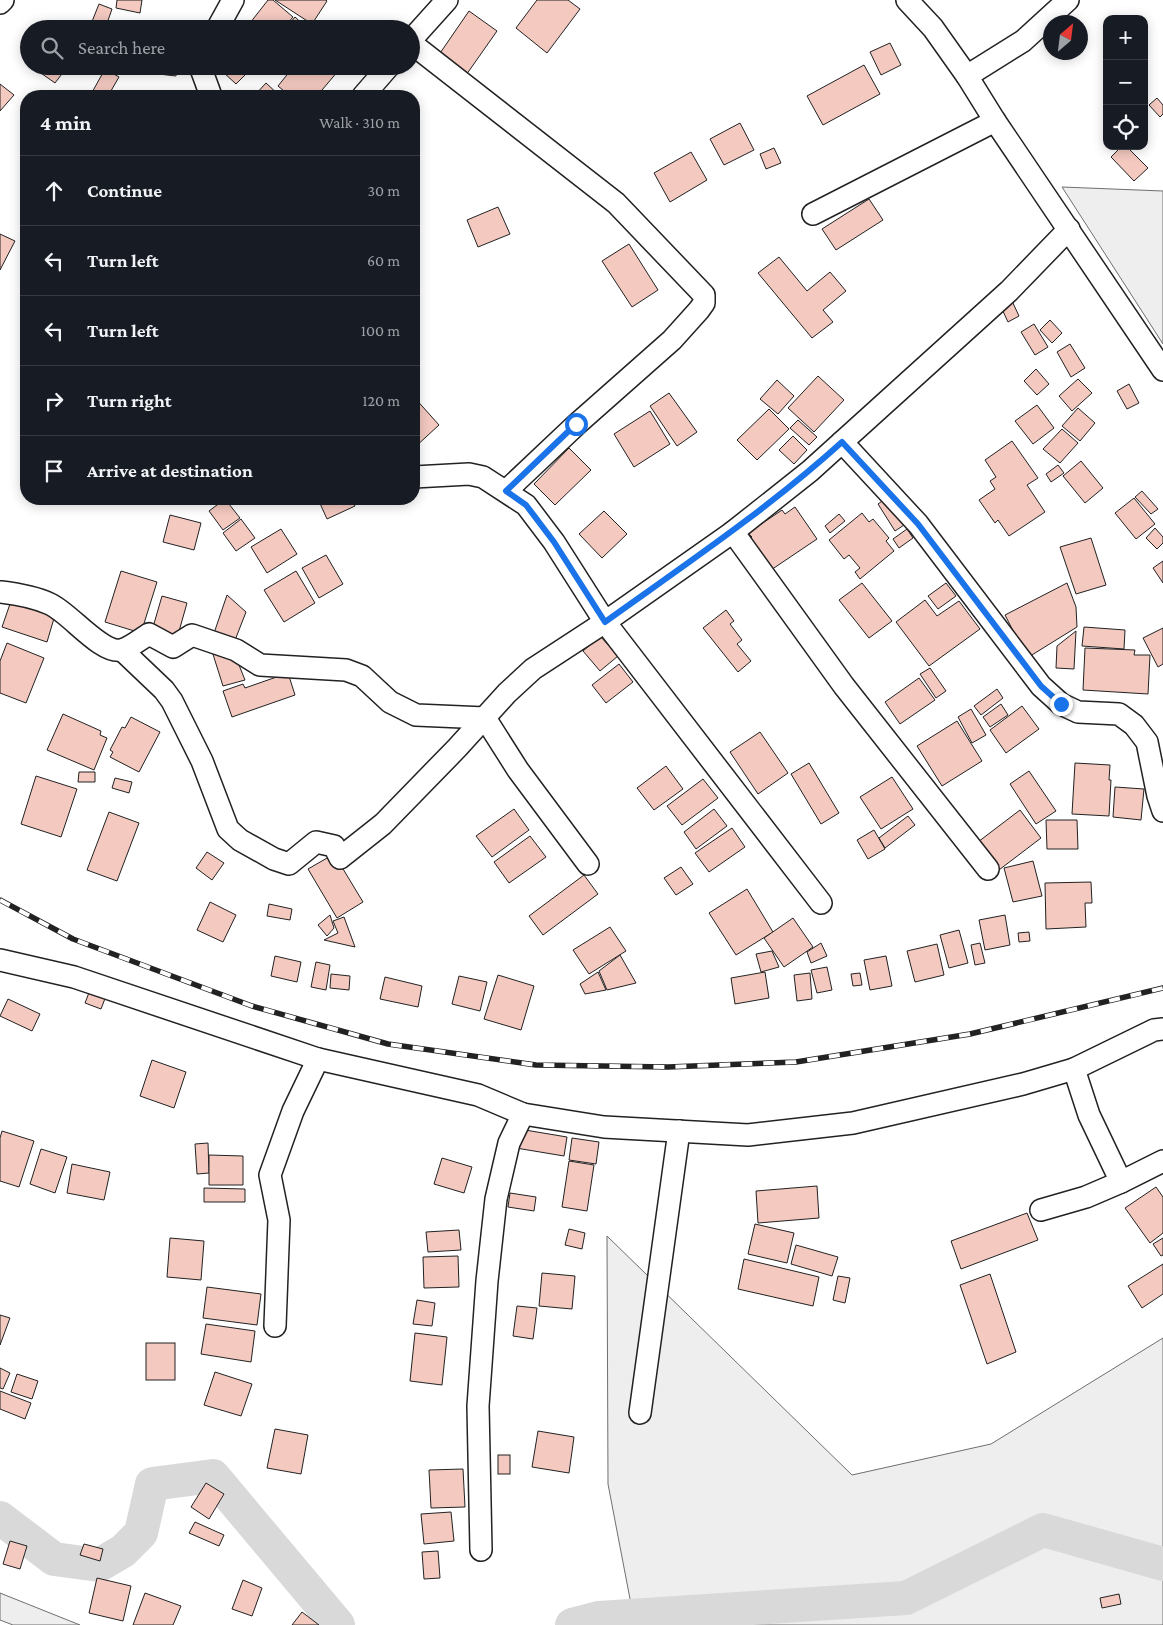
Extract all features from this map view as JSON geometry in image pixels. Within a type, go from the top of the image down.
[{"type":"street","points":[[0,3],[3,0]]},
{"type":"street","points":[[223,20],[234,0]]},
{"type":"street","points":[[420,32],[447,0]]},
{"type":"street","points":[[908,0],[933,28],[967,76],[995,121],[1163,370]]},
{"type":"street","points":[[967,76],[1023,41],[1068,0]]},
{"type":"street","points":[[420,49],[616,203],[704,295],[704,303],[672,340],[576,424],[506,491]]},
{"type":"street","points":[[203,75],[209,90]]},
{"type":"street","points":[[368,90],[381,75]]},
{"type":"street","points":[[813,214],[995,121]]},
{"type":"street","points":[[122,650],[164,690],[172,701],[202,762],[228,829],[240,840],[274,860],[288,864],[316,842],[334,846],[340,858],[383,824],[507,693],[533,669],[605,622],[733,532],[810,471],[1008,291],[1069,230]]},
{"type":"street","points":[[842,442],[918,524],[1041,686],[1061,704],[1078,712],[1119,714],[1134,724],[1146,742],[1163,810]]},
{"type":"street","points":[[420,477],[469,474],[483,477],[526,505],[554,542],[605,622],[821,903]]},
{"type":"street","points":[[733,532],[844,686],[988,869]]},
{"type":"street","points":[[1,592],[18,594],[51,604],[101,645],[111,649],[122,650],[149,634],[173,647],[192,635],[236,650],[260,665],[346,670],[362,676],[390,702],[416,715],[485,718]]},
{"type":"street","points":[[485,718],[518,770],[588,864]]},
{"type":"street","points":[[0,960],[74,977],[318,1059],[478,1095],[523,1114],[604,1127],[748,1134],[853,1123],[1023,1084],[1074,1069],[1154,1030],[1163,1028]]},
{"type":"street","points":[[274,1326],[279,1220],[270,1175],[293,1110],[318,1059]]},
{"type":"street","points":[[1074,1069],[1089,1115],[1121,1182]]},
{"type":"street","points":[[481,1550],[478,1406],[488,1272],[496,1199],[509,1143],[523,1114]]},
{"type":"street","points":[[640,1413],[679,1131]]},
{"type":"street","points":[[1041,1210],[1086,1197],[1163,1161]]},
{"type":"shaded area","points":[[1062,187],[1163,191],[1163,344]]},
{"type":"shaded area","points":[[607,1236],[852,1475],[991,1444],[1163,1338],[1163,1625],[635,1625],[608,1484]]},
{"type":"shaded area","points":[[0,1593],[80,1625],[13,1625],[0,1620]]},
{"type":"building","points":[[117,0],[142,0],[140,13],[116,8]]},
{"type":"building","points":[[268,0],[273,0],[293,17],[290,20],[252,20]]},
{"type":"building","points":[[275,0],[327,1],[315,20],[306,20]]},
{"type":"building","points":[[537,0],[568,0],[580,9],[547,53],[516,28]]},
{"type":"building","points":[[99,4],[112,9],[108,20],[93,20]]},
{"type":"building","points":[[469,11],[497,31],[464,78],[436,59]]},
{"type":"building","points":[[890,43],[901,65],[881,75],[870,52]]},
{"type":"building","points":[[864,65],[880,94],[823,125],[807,96]]},
{"type":"building","points":[[44,75],[61,75],[55,83]]},
{"type":"building","points":[[102,75],[116,75],[119,77],[111,90],[93,90]]},
{"type":"building","points":[[226,75],[245,75],[236,84]]},
{"type":"building","points":[[287,75],[335,75],[322,90],[283,90],[278,86]]},
{"type":"building","points":[[266,83],[274,90],[260,90]]},
{"type":"building","points":[[0,84],[14,95],[0,111]]},
{"type":"building","points":[[1157,98],[1163,105],[1163,114],[1160,117],[1149,105]]},
{"type":"building","points":[[740,123],[754,150],[724,165],[710,139]]},
{"type":"building","points":[[774,148],[781,163],[766,169],[760,154]]},
{"type":"building","points":[[1118,150],[1130,150],[1148,168],[1134,181],[1111,157]]},
{"type":"building","points":[[691,152],[707,180],[670,202],[654,173]]},
{"type":"building","points":[[869,199],[883,220],[836,250],[822,229]]},
{"type":"building","points":[[498,207],[510,234],[478,247],[467,220]]},
{"type":"building","points":[[0,234],[15,241],[0,270]]},
{"type":"building","points":[[629,244],[658,290],[632,307],[602,261]]},
{"type":"building","points":[[779,257],[807,291],[830,272],[846,291],[823,310],[833,322],[812,338],[758,273]]},
{"type":"building","points":[[1012,301],[1019,316],[1008,322],[1001,307]]},
{"type":"building","points":[[1050,320],[1062,333],[1052,343],[1040,330]]},
{"type":"building","points":[[1034,324],[1048,347],[1035,355],[1021,332]]},
{"type":"building","points":[[1070,344],[1085,368],[1071,377],[1057,352]]},
{"type":"building","points":[[1036,369],[1049,384],[1037,395],[1024,381]]},
{"type":"building","points":[[818,376],[844,400],[814,432],[788,408]]},
{"type":"building","points":[[1078,379],[1092,393],[1072,411],[1059,396]]},
{"type":"building","points":[[777,380],[794,396],[778,414],[760,399]]},
{"type":"building","points":[[1129,384],[1139,403],[1127,409],[1117,391]]},
{"type":"building","points":[[669,393],[697,432],[677,446],[650,406]]},
{"type":"building","points":[[420,404],[439,425],[420,442]]},
{"type":"building","points":[[1037,405],[1054,428],[1033,444],[1015,421]]},
{"type":"building","points":[[1078,408],[1095,423],[1080,441],[1062,426]]},
{"type":"building","points":[[769,409],[789,429],[757,460],[737,440]]},
{"type":"building","points":[[650,411],[670,444],[634,467],[614,434]]},
{"type":"building","points":[[798,420],[817,437],[809,445],[790,428]]},
{"type":"building","points":[[1062,429],[1078,443],[1060,463],[1043,449]]},
{"type":"building","points":[[793,436],[807,450],[794,464],[779,450]]},
{"type":"building","points":[[1012,441],[1038,478],[1027,485],[1045,512],[1009,536],[998,520],[995,523],[979,500],[995,489],[990,481],[996,477],[985,460]]},
{"type":"building","points":[[569,448],[591,470],[555,505],[534,484]]},
{"type":"building","points":[[1081,461],[1103,488],[1085,503],[1063,476]]},
{"type":"building","points":[[1058,465],[1064,473],[1051,482],[1046,474]]},
{"type":"building","points":[[1142,491],[1158,509],[1151,514],[1135,497]]},
{"type":"building","points":[[889,496],[907,523],[895,531],[878,504]]},
{"type":"building","points":[[1134,498],[1155,524],[1136,539],[1115,513]]},
{"type":"building","points":[[217,505],[230,505],[240,518],[223,530],[209,511]]},
{"type":"building","points":[[321,505],[355,506],[327,519]]},
{"type":"building","points":[[795,507],[817,539],[768,572],[746,541],[752,537],[748,533],[782,510],[785,514]]},
{"type":"building","points":[[604,511],[627,534],[602,558],[579,534]]},
{"type":"building","points":[[862,513],[869,522],[873,519],[889,538],[886,541],[894,551],[860,579],[855,572],[860,568],[849,555],[844,559],[829,540]]},
{"type":"building","points":[[839,514],[845,521],[830,533],[825,526]]},
{"type":"building","points":[[170,515],[201,523],[194,550],[163,542]]},
{"type":"building","points":[[241,519],[255,538],[236,551],[223,533]]},
{"type":"building","points":[[1155,528],[1163,537],[1163,543],[1157,549],[1146,538]]},
{"type":"building","points":[[281,529],[297,554],[267,573],[251,547]]},
{"type":"building","points":[[907,529],[913,538],[899,548],[893,539]]},
{"type":"building","points":[[1091,538],[1106,585],[1076,594],[1060,547]]},
{"type":"building","points":[[326,555],[343,584],[319,598],[302,568]]},
{"type":"building","points":[[1163,561],[1163,583],[1153,568]]},
{"type":"building","points":[[121,571],[157,582],[141,633],[105,622]]},
{"type":"building","points":[[296,571],[315,603],[284,622],[264,590]]},
{"type":"building","points":[[862,583],[892,621],[869,638],[839,600]]},
{"type":"building","points":[[946,583],[956,596],[938,609],[928,596]]},
{"type":"building","points":[[1067,583],[1076,607],[1077,627],[1027,658],[1005,615]]},
{"type":"building","points":[[227,595],[246,612],[232,648],[211,642]]},
{"type":"building","points":[[162,596],[187,603],[176,642],[151,634]]},
{"type":"building","points":[[925,600],[937,616],[959,601],[980,629],[929,666],[896,622]]},
{"type":"building","points":[[11,601],[55,615],[47,642],[2,627]]},
{"type":"building","points":[[726,610],[734,621],[730,624],[742,640],[737,644],[751,661],[738,672],[703,628]]},
{"type":"building","points":[[1084,627],[1125,630],[1124,649],[1082,646]]},
{"type":"building","points":[[1163,628],[1163,664],[1158,667],[1143,638]]},
{"type":"building","points":[[1076,631],[1074,669],[1056,668],[1057,646]]},
{"type":"building","points":[[600,636],[618,656],[600,671],[583,651]]},
{"type":"building","points":[[7,643],[44,658],[26,703],[0,693],[0,661]]},
{"type":"building","points":[[211,648],[233,650],[245,680],[223,686]]},
{"type":"building","points":[[1085,648],[1135,650],[1134,655],[1150,655],[1148,694],[1083,690]]},
{"type":"building","points":[[619,664],[633,682],[606,703],[592,685]]},
{"type":"building","points":[[930,668],[946,691],[936,698],[920,674]]},
{"type":"building","points":[[288,673],[295,695],[232,717],[223,691],[243,684],[245,688]]},
{"type":"building","points":[[919,678],[935,700],[900,724],[885,702]]},
{"type":"building","points":[[997,689],[1003,698],[981,715],[974,706]]},
{"type":"building","points":[[1001,704],[1008,715],[990,727],[983,717]]},
{"type":"building","points":[[1022,706],[1039,729],[1006,753],[990,730]]},
{"type":"building","points":[[971,709],[986,735],[972,743],[958,717]]},
{"type":"building","points":[[63,714],[101,731],[100,735],[107,738],[94,770],[47,750]]},
{"type":"building","points":[[131,717],[160,732],[139,772],[110,757],[113,752],[110,750],[122,727],[125,728]]},
{"type":"building","points":[[957,721],[982,761],[942,786],[917,746]]},
{"type":"building","points":[[760,732],[788,773],[758,794],[730,752]]},
{"type":"building","points":[[809,763],[839,813],[821,824],[791,774]]},
{"type":"building","points":[[1075,763],[1110,765],[1109,816],[1072,814]]},
{"type":"building","points":[[666,766],[683,789],[654,810],[637,788]]},
{"type":"building","points":[[1029,771],[1056,811],[1036,824],[1010,784]]},
{"type":"building","points":[[79,772],[95,772],[95,782],[78,782]]},
{"type":"building","points":[[36,776],[77,789],[61,837],[21,824]]},
{"type":"building","points":[[892,777],[913,809],[881,829],[860,797]]},
{"type":"building","points":[[115,778],[132,782],[129,793],[112,788]]},
{"type":"building","points":[[703,779],[718,798],[682,825],[667,806]]},
{"type":"building","points":[[1115,787],[1144,789],[1141,820],[1113,817]]},
{"type":"building","points":[[514,809],[529,830],[492,857],[476,836]]},
{"type":"building","points":[[714,809],[727,826],[696,849],[684,832]]},
{"type":"building","points":[[1020,810],[1041,838],[995,873],[974,845]]},
{"type":"building","points":[[109,812],[139,823],[117,881],[87,870]]},
{"type":"building","points":[[908,816],[915,825],[885,848],[879,838]]},
{"type":"building","points":[[1046,820],[1077,820],[1078,849],[1047,849]]},
{"type":"building","points":[[732,828],[745,847],[709,872],[695,853]]},
{"type":"building","points":[[874,830],[885,849],[868,859],[857,840]]},
{"type":"building","points":[[530,836],[546,857],[509,883],[494,862]]},
{"type":"building","points":[[207,852],[224,863],[212,880],[196,868]]},
{"type":"building","points":[[334,854],[363,902],[337,918],[308,869]]},
{"type":"building","points":[[1033,861],[1042,896],[1013,902],[1004,868]]},
{"type":"building","points":[[681,867],[693,884],[676,895],[664,878]]},
{"type":"building","points":[[584,875],[598,894],[543,935],[529,916]]},
{"type":"building","points":[[1091,882],[1092,903],[1085,903],[1086,927],[1046,929],[1045,883]]},
{"type":"building","points":[[747,889],[773,932],[736,955],[709,913]]},
{"type":"building","points":[[210,902],[236,915],[223,942],[197,930]]},
{"type":"building","points":[[269,904],[292,909],[290,920],[267,916]]},
{"type":"building","points":[[330,915],[334,928],[327,936],[318,925]]},
{"type":"building","points":[[1005,915],[1010,945],[985,950],[979,920]]},
{"type":"building","points":[[344,917],[355,947],[324,940],[338,933],[333,921]]},
{"type":"building","points":[[793,918],[813,947],[784,967],[764,938]]},
{"type":"building","points":[[610,927],[626,951],[589,974],[573,950]]},
{"type":"building","points":[[959,930],[968,963],[949,968],[940,935]]},
{"type":"building","points":[[1029,932],[1030,941],[1019,942],[1018,933]]},
{"type":"building","points":[[821,943],[827,956],[811,963],[807,952]]},
{"type":"building","points":[[980,943],[985,963],[975,965],[971,945]]},
{"type":"building","points":[[937,944],[944,975],[915,982],[907,951]]},
{"type":"building","points":[[772,951],[779,967],[761,972],[756,954]]},
{"type":"building","points":[[620,955],[636,983],[607,990],[599,971]]},
{"type":"building","points":[[275,956],[301,962],[297,982],[271,976]]},
{"type":"building","points":[[886,956],[892,986],[870,990],[864,960]]},
{"type":"building","points":[[316,962],[330,965],[326,990],[311,987]]},
{"type":"building","points":[[827,967],[832,990],[817,993],[811,970]]},
{"type":"building","points":[[598,972],[606,990],[585,994],[580,984]]},
{"type":"building","points":[[765,972],[769,998],[735,1004],[731,978]]},
{"type":"building","points":[[810,973],[812,999],[797,1001],[794,975]]},
{"type":"building","points":[[860,973],[862,985],[853,986],[851,974]]},
{"type":"building","points":[[331,974],[350,976],[349,990],[330,988]]},
{"type":"building","points":[[498,975],[534,986],[521,1030],[484,1019]]},
{"type":"building","points":[[459,976],[487,982],[480,1011],[452,1004]]},
{"type":"building","points":[[385,977],[422,986],[418,1007],[380,999]]},
{"type":"building","points":[[90,990],[106,996],[101,1009],[85,1003]]},
{"type":"building","points":[[8,999],[40,1014],[32,1031],[0,1016]]},
{"type":"building","points":[[152,1060],[186,1072],[174,1108],[140,1096]]},
{"type":"building","points":[[519,1129],[567,1137],[564,1156],[516,1148]]},
{"type":"building","points":[[2,1131],[34,1141],[19,1187],[0,1181],[0,1138]]},
{"type":"building","points":[[572,1138],[599,1142],[596,1164],[569,1160]]},
{"type":"building","points":[[208,1143],[209,1173],[197,1174],[195,1144]]},
{"type":"building","points":[[41,1149],[67,1157],[55,1193],[30,1184]]},
{"type":"building","points":[[209,1155],[243,1156],[243,1185],[209,1185]]},
{"type":"building","points":[[442,1158],[472,1167],[464,1193],[434,1184]]},
{"type":"building","points":[[569,1161],[594,1165],[587,1211],[562,1207]]},
{"type":"building","points":[[72,1164],[110,1172],[104,1200],[67,1193]]},
{"type":"building","points":[[817,1186],[819,1218],[758,1223],[756,1191]]},
{"type":"building","points":[[1156,1187],[1163,1197],[1163,1233],[1150,1243],[1125,1208]]},
{"type":"building","points":[[204,1188],[245,1189],[245,1202],[204,1202]]},
{"type":"building","points":[[510,1193],[536,1197],[534,1211],[508,1207]]},
{"type":"building","points":[[1027,1213],[1038,1240],[961,1269],[951,1241]]},
{"type":"building","points":[[755,1224],[794,1233],[787,1263],[748,1254]]},
{"type":"building","points":[[569,1229],[585,1233],[582,1249],[565,1245]]},
{"type":"building","points":[[459,1230],[461,1250],[428,1252],[426,1232]]},
{"type":"building","points":[[170,1238],[204,1241],[201,1280],[167,1277]]},
{"type":"building","points":[[1163,1238],[1163,1255],[1161,1256],[1153,1244]]},
{"type":"building","points":[[796,1245],[838,1257],[832,1276],[791,1264]]},
{"type":"building","points":[[458,1256],[459,1287],[424,1288],[423,1257]]},
{"type":"building","points":[[744,1259],[819,1277],[813,1306],[738,1289]]},
{"type":"building","points":[[1163,1264],[1163,1294],[1142,1308],[1128,1286]]},
{"type":"building","points":[[542,1273],[575,1276],[572,1309],[539,1306]]},
{"type":"building","points":[[990,1274],[1016,1352],[987,1364],[960,1285]]},
{"type":"building","points":[[838,1276],[850,1278],[845,1303],[833,1300]]},
{"type":"building","points":[[207,1287],[261,1294],[257,1325],[203,1318]]},
{"type":"building","points":[[417,1300],[435,1303],[432,1326],[413,1324]]},
{"type":"building","points":[[517,1306],[537,1308],[533,1339],[513,1336]]},
{"type":"building","points":[[0,1315],[10,1318],[0,1345]]},
{"type":"building","points":[[206,1324],[255,1331],[251,1362],[201,1354]]},
{"type":"building","points":[[415,1333],[447,1337],[442,1385],[410,1381]]},
{"type":"building","points":[[146,1343],[175,1343],[175,1380],[146,1380]]},
{"type":"building","points":[[0,1368],[10,1373],[3,1389],[0,1388]]},
{"type":"building","points":[[215,1372],[252,1384],[241,1416],[204,1405]]},
{"type":"building","points":[[17,1374],[38,1381],[32,1399],[11,1392]]},
{"type":"building","points":[[0,1391],[31,1403],[25,1419],[0,1409]]},
{"type":"building","points":[[275,1429],[308,1435],[301,1474],[267,1468]]},
{"type":"building","points":[[538,1431],[574,1437],[569,1473],[532,1467]]},
{"type":"building","points":[[498,1455],[510,1455],[510,1474],[498,1474]]},
{"type":"building","points":[[463,1469],[465,1507],[431,1508],[429,1470]]},
{"type":"building","points":[[206,1483],[224,1494],[209,1519],[191,1507]]},
{"type":"building","points":[[451,1512],[454,1541],[424,1544],[421,1514]]},
{"type":"building","points":[[195,1522],[224,1535],[219,1546],[189,1533]]},
{"type":"building","points":[[10,1541],[27,1546],[20,1569],[3,1564]]},
{"type":"building","points":[[84,1544],[103,1549],[100,1561],[80,1555]]},
{"type":"building","points":[[438,1551],[440,1578],[424,1579],[422,1552]]},
{"type":"building","points":[[97,1578],[131,1586],[123,1621],[89,1613]]},
{"type":"building","points":[[243,1580],[262,1588],[252,1616],[232,1609]]},
{"type":"building","points":[[145,1593],[181,1606],[173,1625],[133,1625]]},
{"type":"building","points":[[1119,1594],[1121,1604],[1102,1608],[1100,1598]]},
{"type":"building","points":[[302,1612],[319,1625],[292,1625]]},
{"type":"waterway","points":[[0,1518],[54,1559],[99,1565],[123,1551],[141,1533],[152,1484],[213,1476],[338,1625]]},
{"type":"waterway","points":[[572,1625],[599,1618],[906,1598],[1043,1530],[1163,1564]]},
{"type":"railway","points":[[0,900],[73,939],[252,1006],[388,1044],[536,1065],[668,1067],[796,1062],[970,1034],[1163,988]]},
{"type":"route","points":[[576,424],[506,491],[526,505],[554,542],[605,622],[733,532],[810,471],[842,442],[918,524],[1041,686],[1061,704]]}]
